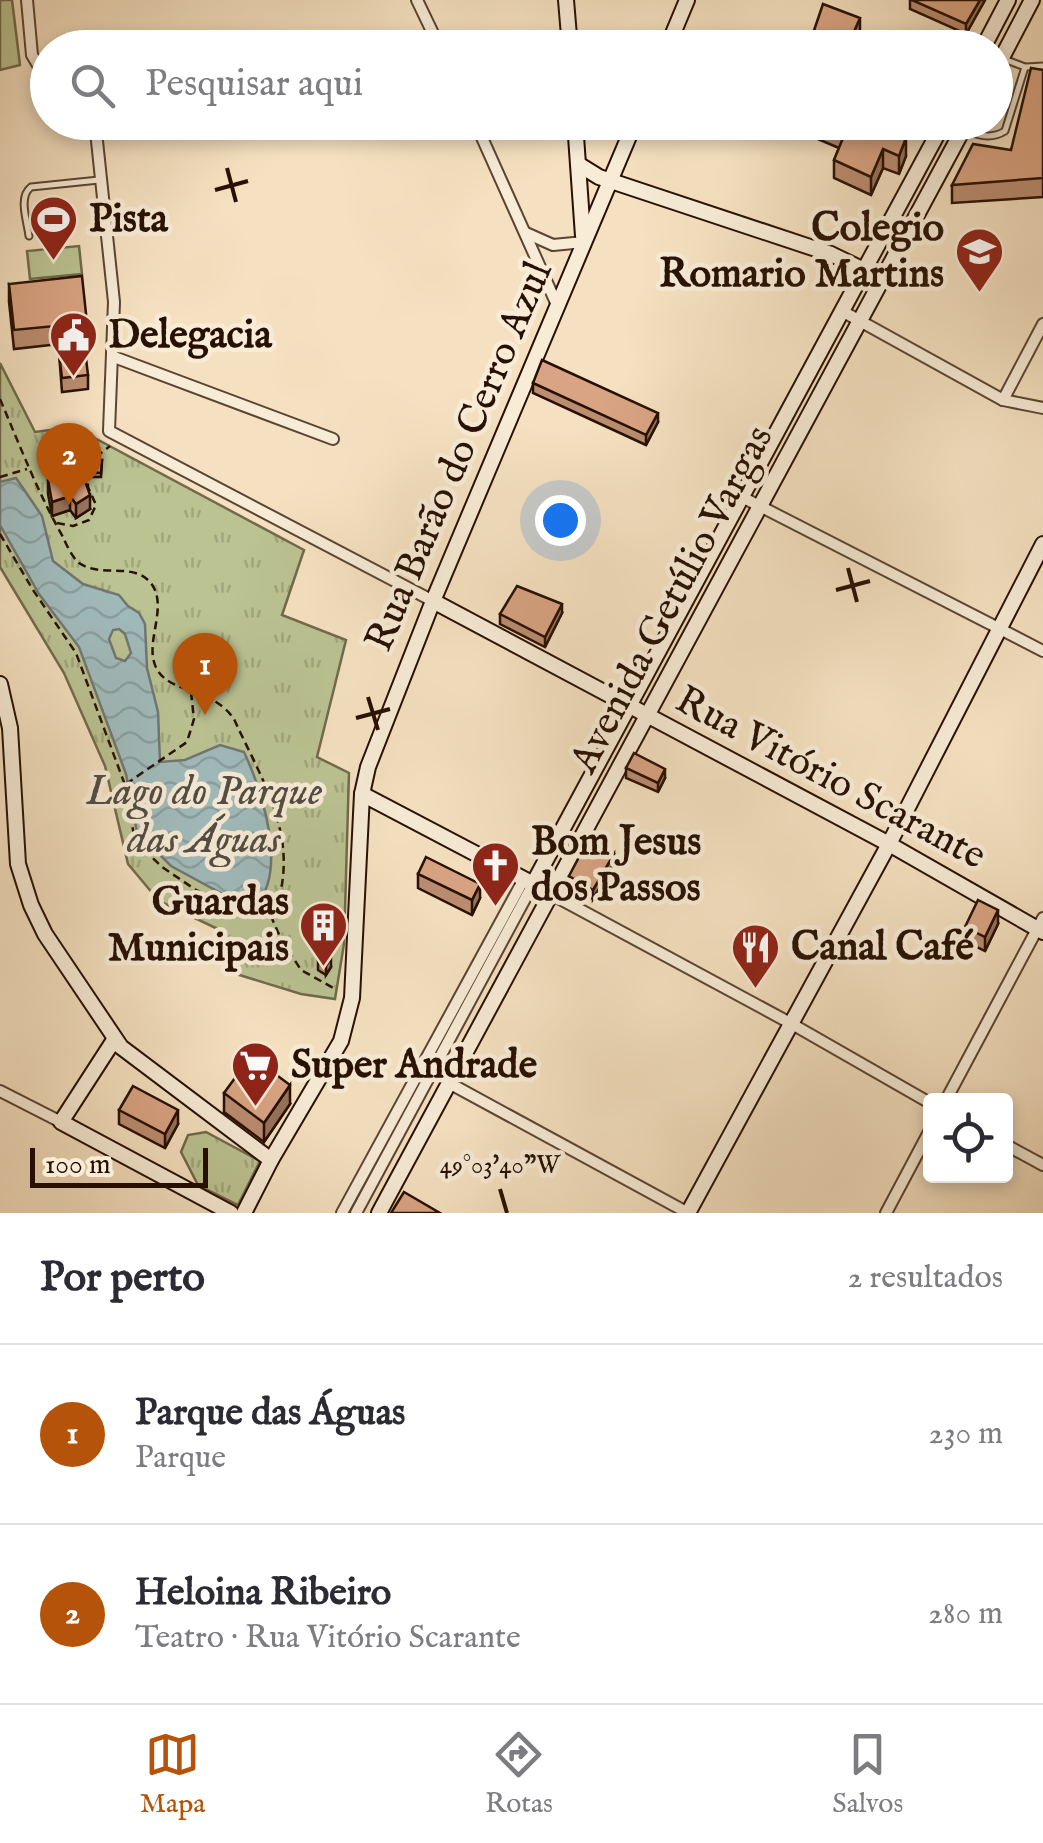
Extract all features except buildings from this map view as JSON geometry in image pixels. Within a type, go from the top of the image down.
[{"type":"main road","points":[[566,0],[568,30]]},
{"type":"main road","points":[[674,30],[687,0]]},
{"type":"main road","points":[[992,30],[1008,0]]},
{"type":"main road","points":[[1013,36],[1032,0]]},
{"type":"main road","points":[[576,140],[584,242]]},
{"type":"main road","name":"Rua Barão do Cerro Azul","points":[[244,1213],[270,1160],[341,1042],[352,998],[362,794],[368,767],[433,600],[627,140]]},
{"type":"main road","name":"Avenida Getúlio Vargas","points":[[528,881],[629,706],[935,140]]},
{"type":"main road","name":"Avenida Getúlio Vargas","points":[[379,1213],[398,1194],[449,1083],[884,281],[954,140]]},
{"type":"main road","points":[[578,164],[610,180],[831,254],[884,281]]},
{"type":"main road","points":[[688,1213],[889,844],[1043,544]]},
{"type":"main road","name":"Rua Vitório Scarante","points":[[433,600],[1041,926]]},
{"type":"main road","points":[[0,684],[7,708],[5,748],[14,835],[24,886],[45,934],[114,1040],[134,1060],[270,1160]]},
{"type":"main road","points":[[362,794],[552,894]]},
{"type":"main road","points":[[114,1040],[61,1122],[231,1213]]},
{"type":"street","points":[[27,0],[30,33]]},
{"type":"street","points":[[417,0],[431,30]]},
{"type":"street","points":[[96,140],[114,302],[114,434]]},
{"type":"street","points":[[483,140],[557,305]]},
{"type":"street","points":[[525,232],[553,245],[584,242]]},
{"type":"street","points":[[842,312],[1003,400],[1043,408]]},
{"type":"street","points":[[1003,400],[1043,324]]},
{"type":"street","points":[[114,357],[333,439]]},
{"type":"street","name":"Rua Vitório Scarante","points":[[114,434],[433,600]]},
{"type":"street","points":[[742,498],[1043,651]]},
{"type":"street","name":"Avenida Getúlio Vargas","points":[[342,1213],[528,881]]},
{"type":"street","name":"Avenida Getúlio Vargas","points":[[356,1213],[528,881]]},
{"type":"street","points":[[552,894],[923,1100]]},
{"type":"street","points":[[950,1093],[1041,926]]},
{"type":"street","points":[[449,1083],[688,1213]]},
{"type":"street","points":[[0,1091],[61,1122]]},
{"type":"street","points":[[886,1213],[923,1143]]},
{"type":"street","points":[[1013,1149],[1043,1165]]},
{"type":"lane","points":[[1013,66],[1043,66]]},
{"type":"lane","points":[[1013,105],[1025,67]]},
{"type":"lane","points":[[29,236],[26,190],[99,180]]},
{"type":"path","points":[[0,398],[28,469],[76,561],[97,572],[128,571],[148,580],[156,592],[158,607],[153,654],[159,672],[191,690],[208,694],[227,709],[269,789],[280,836],[282,885],[270,914],[301,970],[352,998]]},
{"type":"path","points":[[54,522],[73,526],[89,520],[96,504],[88,487],[87,464],[114,434]]},
{"type":"path","points":[[0,477],[28,469]]},
{"type":"path","points":[[0,534],[76,652],[126,784],[135,840],[196,890],[251,916],[270,914]]},
{"type":"path","points":[[126,784],[187,742],[194,719],[191,690]]},
{"type":"green space","points":[[0,0],[12,0],[20,65],[0,70]]},
{"type":"green space","name":"Pista","points":[[79,246],[82,274],[30,279],[27,251]]},
{"type":"green space","points":[[0,363],[35,432],[74,427],[304,550],[282,615],[346,640],[317,757],[349,773],[344,944],[335,999],[301,994],[233,973],[222,931],[159,901],[128,864],[105,766],[64,673],[0,567]]},
{"type":"green space","points":[[206,1132],[260,1161],[238,1205],[198,1185],[181,1152],[188,1135]]},
{"type":"water","name":"Lago do Parque das Águas","points":[[16,478],[42,516],[53,561],[83,584],[119,595],[139,613],[145,624],[147,668],[158,712],[160,762],[185,760],[220,745],[244,752],[264,808],[271,851],[265,890],[256,905],[230,898],[171,866],[137,832],[126,774],[79,647],[39,594],[0,525],[0,482]],"holes":[[[113,630],[125,634],[131,653],[125,661],[116,658],[109,639]]]},
{"type":"place","name":"Pista","points":[[54,262]]},
{"type":"place","name":"Colegio Romario Martins","points":[[979,294]]},
{"type":"place","name":"Delegacia","points":[[73,378]]},
{"type":"place","name":"Heloina Ribeiro","points":[[69,505]]},
{"type":"place","name":"Parque das Águas","points":[[205,715]]},
{"type":"place","name":"Bom Jesus dos Passos","points":[[496,908]]},
{"type":"place","name":"Guardas Municipais","points":[[324,968]]},
{"type":"place","name":"Canal Café","points":[[756,990]]},
{"type":"place","name":"Super Andrade","points":[[256,1108]]}]
